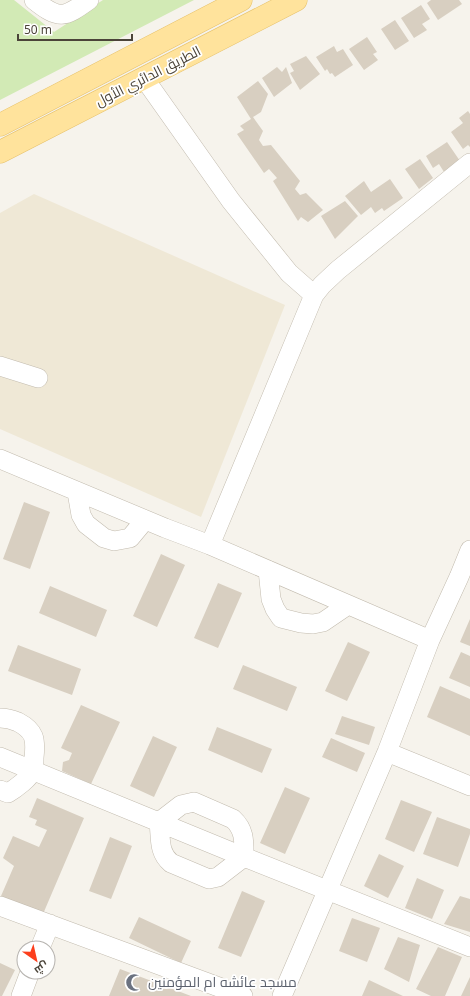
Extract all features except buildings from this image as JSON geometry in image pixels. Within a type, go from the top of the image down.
[{"type":"main road","name":"الطريق الدائري الأول","points":[[0,125],[240,0]]},
{"type":"main road","name":"الطريق الدائري الأول","points":[[0,152],[296,0]]},
{"type":"street","points":[[34,0],[54,14],[61,15],[69,13],[89,0]]},
{"type":"street","points":[[144,78],[232,200],[290,273],[314,295]]},
{"type":"street","points":[[210,545],[314,295],[322,285],[344,265],[470,163]]},
{"type":"street","points":[[0,366],[38,378]]},
{"type":"street","points":[[0,459],[145,520],[210,545],[430,640]]},
{"type":"street","points":[[77,492],[81,515],[86,524],[104,538],[114,541],[130,538],[145,520]]},
{"type":"street","points":[[282,996],[387,752],[430,640],[465,579],[470,550]]},
{"type":"street","points":[[268,570],[271,599],[281,618],[301,623],[313,624],[323,622],[348,605]]},
{"type":"street","points":[[0,718],[9,718],[26,726],[31,731],[34,738],[35,752],[33,771],[8,793],[0,790]]},
{"type":"street","points":[[387,752],[470,786]]},
{"type":"street","points":[[0,757],[244,857],[470,947]]},
{"type":"street","points":[[160,822],[181,805],[194,802],[233,818],[238,823],[244,837],[244,857]]},
{"type":"street","points":[[160,822],[162,852],[166,859],[177,866],[209,879],[218,877],[244,857]]},
{"type":"street","points":[[0,906],[243,996]]},
{"type":"street","points":[[43,940],[50,924]]},
{"type":"street","points":[[21,996],[27,980]]},
{"type":"shaded area","points":[[34,194],[285,305],[201,517],[0,429],[0,213]]},
{"type":"green space","points":[[0,0],[14,0],[54,32],[103,0],[194,0],[0,100]]},
{"type":"place","name":"مسجد عائشه ام المؤمنين","points":[[135,982]]}]
